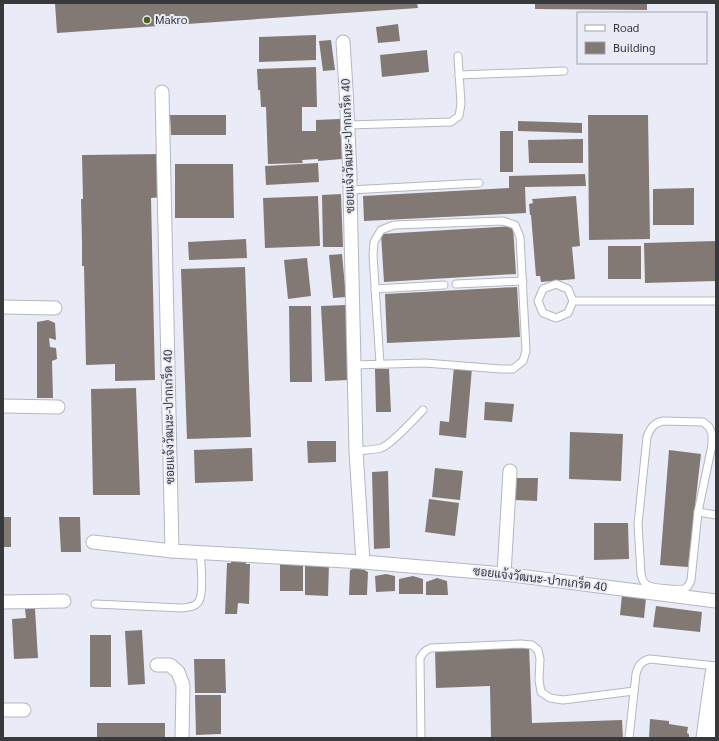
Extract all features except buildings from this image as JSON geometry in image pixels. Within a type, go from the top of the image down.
[{"type":"main road","points":[[707,738],[716,674]]},
{"type":"street","name":"ซอยแจ้งวัฒนะ-ปากเกร็ด 40","points":[[343,42],[350,175],[356,451],[363,562]]},
{"type":"street","name":"ซอยแจ้งวัฒนะ-ปากเกร็ด 40","points":[[162,92],[172,551],[363,562],[504,574],[716,601]]},
{"type":"street","points":[[3,308],[55,308]]},
{"type":"street","points":[[3,406],[58,407]]},
{"type":"street","points":[[504,574],[510,471]]},
{"type":"street","points":[[93,542],[172,551]]},
{"type":"street","points":[[3,602],[64,601]]},
{"type":"street","points":[[157,665],[170,666],[178,672],[183,685],[182,738]]},
{"type":"street","points":[[3,710],[24,710]]},
{"type":"lane","points":[[348,125],[451,122],[459,116],[461,104],[458,56]]},
{"type":"lane","points":[[459,75],[564,70]]},
{"type":"lane","points":[[350,190],[479,183]]},
{"type":"lane","points":[[354,365],[380,364],[425,362],[513,369],[523,361],[526,351],[523,281],[520,237],[515,225],[503,221],[394,225],[381,230],[374,242],[373,255],[380,364]]},
{"type":"lane","points":[[456,284],[523,281]]},
{"type":"lane","points":[[556,284],[568,289],[573,301],[568,313],[556,318],[543,313],[538,301],[543,289],[556,284]]},
{"type":"lane","points":[[375,289],[444,285]]},
{"type":"lane","points":[[573,301],[716,301]]},
{"type":"lane","points":[[356,451],[382,448],[423,410]]},
{"type":"lane","points":[[660,422],[703,422],[709,427],[712,434],[712,445],[698,512],[691,580],[688,587],[676,590],[648,586],[641,574],[638,524],[647,437],[652,427],[660,422]]},
{"type":"lane","points":[[698,512],[716,515]]},
{"type":"lane","points":[[95,604],[182,608],[193,606],[200,600],[202,591],[200,552]]},
{"type":"lane","points":[[421,738],[420,658],[422,653],[431,648],[521,644],[532,645],[538,650],[540,659],[539,680],[541,692],[550,698],[563,700],[634,691]]},
{"type":"lane","points":[[629,738],[636,674],[640,663],[650,659],[716,666]]},
{"type":"place","name":"Makro","points":[[147,20]]}]
